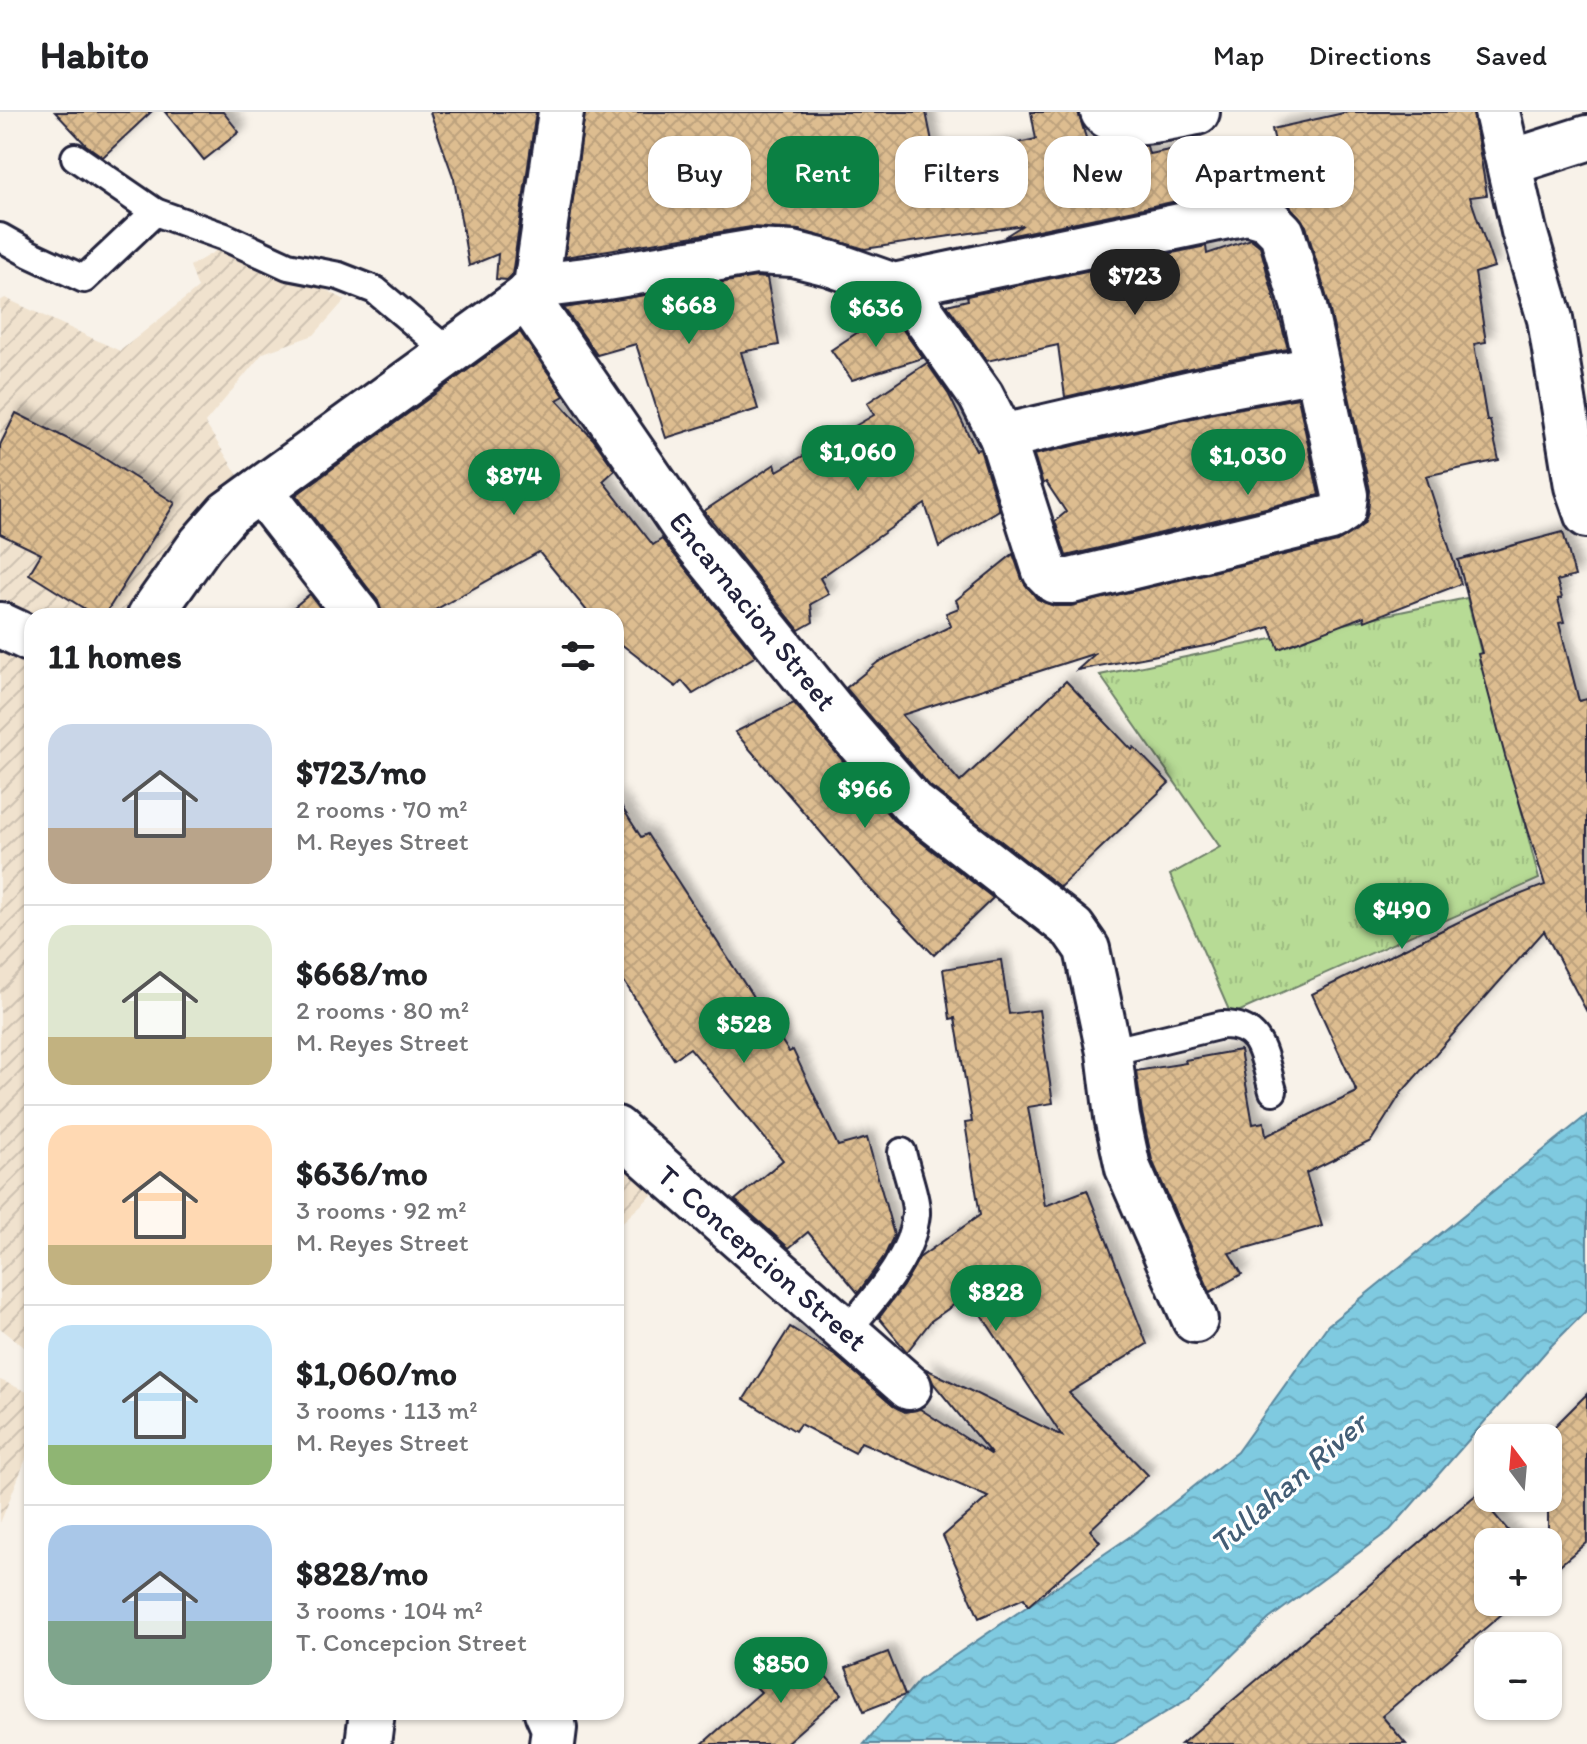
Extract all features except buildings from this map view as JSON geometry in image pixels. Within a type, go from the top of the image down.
[{"type":"street","points":[[531,291],[561,112]]},
{"type":"street","points":[[1103,112],[1107,117],[1125,121],[1154,120],[1197,112]]},
{"type":"street","points":[[1497,112],[1524,231],[1550,319],[1577,486],[1587,515]]},
{"type":"street","points":[[1509,163],[1587,138]]},
{"type":"street","points":[[156,608],[228,513],[531,291],[755,252],[793,254],[829,263],[894,286],[917,306],[981,396],[1002,437],[1045,571],[1055,581],[1071,581],[1331,518],[1343,510],[1345,495],[1304,307],[1282,233],[1267,218],[1247,212],[894,286]]},
{"type":"street","name":"Encarnacion Street","points":[[531,291],[689,534],[844,725],[912,803],[1073,929],[1087,949],[1109,1052],[1117,1117],[1128,1168],[1195,1320]]},
{"type":"street","points":[[1002,437],[1209,389],[1316,369]]},
{"type":"street","points":[[260,490],[352,608]]},
{"type":"street","points":[[0,625],[24,636]]},
{"type":"street","name":"T. Concepcion Street","points":[[624,1136],[909,1387]]},
{"type":"street","points":[[368,1744],[371,1720]]},
{"type":"street","points":[[550,1720],[554,1728],[552,1744]]},
{"type":"lane","points":[[75,157],[155,212],[225,237],[288,266],[339,276],[375,290],[450,353]]},
{"type":"lane","points":[[0,237],[84,279],[155,212]]},
{"type":"lane","points":[[1109,1052],[1222,1025],[1240,1024],[1257,1037],[1273,1091]]},
{"type":"lane","points":[[846,1332],[888,1282],[904,1253],[916,1212],[902,1152]]},
{"type":"shaded area","points":[[233,241],[345,300],[314,335],[263,353],[205,423],[241,480],[152,608],[24,608],[24,615],[0,611],[0,301],[5,298],[120,351],[198,288],[190,266]]},
{"type":"shaded area","points":[[0,651],[24,661],[24,1347],[0,1328]]},
{"type":"shaded area","points":[[624,1150],[663,1185],[624,1221]]},
{"type":"shaded area","points":[[0,1380],[24,1390],[24,1464],[0,1523]]},
{"type":"green space","points":[[1467,598],[1539,879],[1231,1015],[1170,875],[1220,847],[1100,675]]},
{"type":"water","name":"Tullahan River","points":[[1587,1115],[1587,1310],[1483,1424],[1474,1424],[1474,1434],[1390,1530],[1269,1619],[1188,1699],[1113,1744],[864,1744],[919,1680],[1138,1531],[1237,1452],[1328,1325]]}]
